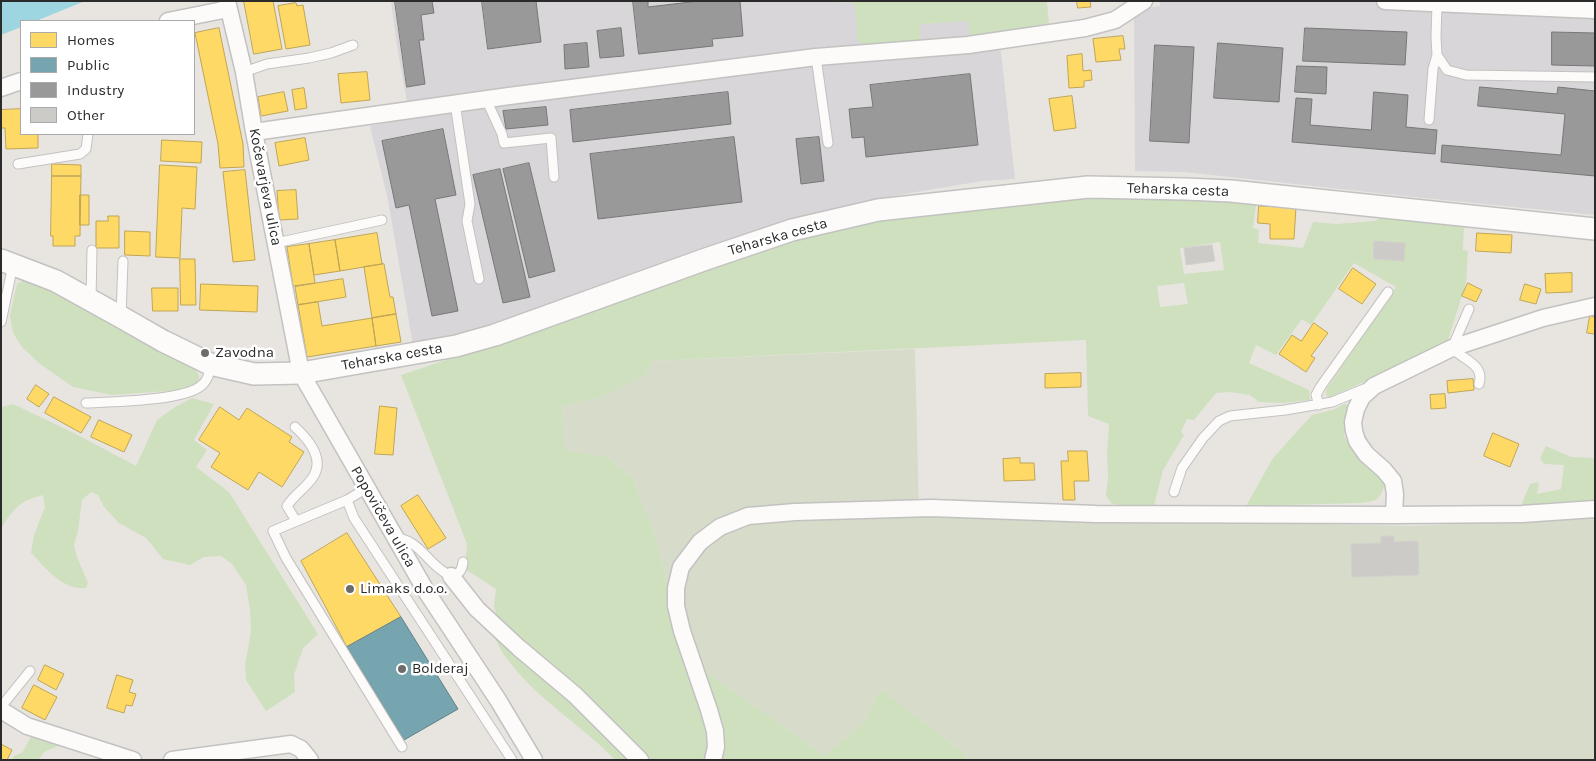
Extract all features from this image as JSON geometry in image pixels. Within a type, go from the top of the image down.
[{"type":"street","points":[[254,132],[455,103],[816,57],[968,45],[1085,28],[1115,20],[1144,1]]},
{"type":"street","points":[[1386,1],[1595,10]]},
{"type":"street","points":[[172,20],[227,5]]},
{"type":"street","name":"Kočevarjeva ulica","points":[[227,5],[244,72],[301,373]]},
{"type":"street","points":[[1,88],[20,81]]},
{"type":"street","name":"Teharska cesta","points":[[7,262],[56,281],[163,342],[210,364],[254,374],[301,373],[456,346],[494,335],[792,230],[878,210],[986,197],[1088,188],[1230,191],[1595,229]]},
{"type":"street","points":[[1394,515],[1394,481],[1366,454],[1357,441],[1354,430],[1353,422],[1356,409],[1362,397],[1374,386],[1452,348],[1543,318],[1595,306]]},
{"type":"street","name":"Popovičeva ulica","points":[[301,373],[426,591],[498,700],[534,760]]},
{"type":"street","points":[[713,760],[716,747],[715,731],[682,631],[676,606],[676,588],[681,567],[700,542],[720,527],[748,516],[795,512],[931,508],[1096,514],[1394,515],[1522,514],[1595,509]]},
{"type":"street","points":[[451,576],[477,609],[519,648],[575,695],[640,760]]},
{"type":"street","points":[[1,708],[27,726],[133,760]]},
{"type":"street","points":[[172,760],[291,744],[301,749],[310,760]]},
{"type":"lane","points":[[1429,120],[1433,69],[1437,55],[1437,4]]},
{"type":"lane","points":[[244,72],[267,64],[324,55],[353,45]]},
{"type":"lane","points":[[1437,55],[1447,70],[1466,74],[1595,77]]},
{"type":"lane","points":[[816,57],[828,143]]},
{"type":"lane","points":[[486,99],[502,134],[504,143],[551,138],[554,177]]},
{"type":"lane","points":[[455,103],[470,204],[467,220],[479,279]]},
{"type":"lane","points":[[18,164],[80,154],[86,149],[88,135]]},
{"type":"lane","points":[[276,243],[382,220]]},
{"type":"lane","points":[[90,300],[92,250]]},
{"type":"lane","points":[[121,317],[123,261]]},
{"type":"lane","points":[[1,322],[7,262]]},
{"type":"lane","points":[[1319,404],[1316,395],[1321,386],[1388,292]]},
{"type":"lane","points":[[1469,309],[1452,348],[1476,366],[1481,373],[1480,384]]},
{"type":"lane","points":[[86,403],[190,393],[202,386],[208,379],[210,364]]},
{"type":"lane","points":[[1174,492],[1182,468],[1203,438],[1218,421],[1230,416],[1285,410],[1332,402],[1374,386]]},
{"type":"lane","points":[[295,427],[306,436],[318,464],[314,477],[294,496],[287,506],[296,521]]},
{"type":"lane","points":[[367,488],[347,500],[273,531],[286,558],[402,747]]},
{"type":"lane","points":[[347,500],[354,518],[512,760]]},
{"type":"lane","points":[[396,538],[413,543],[431,563],[451,576],[459,573],[463,562]]},
{"type":"lane","points":[[1,708],[30,672]]},
{"type":"shaded area","points":[[391,1],[820,1],[855,3],[857,39],[920,24],[968,21],[999,34],[1015,179],[982,181],[875,199],[790,219],[704,247],[493,326],[413,345],[388,200],[370,126],[410,118]]},
{"type":"shaded area","points":[[1160,1],[1595,1],[1595,215],[1184,172],[1135,171],[1134,18],[1147,8],[1160,6]]},
{"type":"green space","points":[[820,1],[1047,1],[1049,26],[971,37],[968,21],[920,24],[921,42],[867,48],[857,39],[854,3]]},
{"type":"green space","points":[[1087,196],[1188,198],[1256,204],[1253,228],[1259,230],[1258,243],[1303,248],[1313,222],[1336,224],[1375,221],[1380,218],[1464,225],[1463,250],[1468,251],[1466,283],[1447,343],[1329,398],[1326,395],[1326,390],[1396,287],[1354,263],[1311,325],[1302,319],[1276,355],[1256,345],[1249,363],[1309,390],[1310,400],[1283,403],[1259,402],[1250,395],[1230,392],[1216,393],[1194,420],[1187,419],[1181,432],[1184,435],[1163,470],[1154,506],[1134,507],[1112,504],[1106,496],[1109,424],[1088,416],[1086,340],[653,361],[645,375],[599,398],[562,406],[565,450],[608,457],[633,479],[655,535],[686,658],[824,755],[863,724],[881,689],[960,750],[970,760],[615,760],[531,687],[500,648],[490,628],[496,615],[494,606],[496,589],[465,569],[467,544],[401,375],[540,329],[803,236],[885,217]],"holes":[[[1220,242],[1224,270],[1184,274],[1180,248]],[[1184,283],[1188,304],[1160,307],[1157,286]]]},
{"type":"green space","points":[[26,279],[85,307],[166,355],[188,363],[196,370],[199,381],[191,387],[182,390],[112,395],[73,387],[40,364],[22,347],[13,333],[10,315],[17,284]]},
{"type":"green space","points":[[915,349],[919,516],[1415,526],[1595,516],[1595,760],[970,760],[960,750],[881,689],[863,724],[824,755],[686,658],[655,535],[633,479],[608,457],[564,450],[562,406],[599,398],[645,375],[653,361]]},
{"type":"green space","points":[[192,398],[214,404],[194,440],[207,450],[196,467],[229,492],[318,634],[303,648],[294,675],[295,692],[266,711],[246,680],[245,665],[251,632],[246,585],[232,564],[221,556],[204,557],[190,565],[163,559],[146,538],[119,523],[104,507],[98,495],[91,492],[82,500],[74,545],[88,583],[86,588],[77,588],[62,582],[49,572],[31,553],[34,535],[45,507],[43,495],[18,506],[1,528],[1,407],[13,404],[74,433],[136,466],[157,420]]},
{"type":"green space","points":[[1346,404],[1348,407],[1344,436],[1352,448],[1380,474],[1385,484],[1378,498],[1361,503],[1246,506],[1273,458],[1312,415],[1333,410]]},
{"type":"green space","points":[[1546,446],[1571,457],[1595,458],[1595,502],[1520,508],[1530,484],[1539,482],[1537,494],[1561,489],[1564,465],[1544,464],[1540,458]]},
{"type":"green space","points":[[32,735],[65,743],[44,752],[38,760],[12,760],[14,756],[22,753]]},
{"type":"water","points":[[85,1],[38,20],[20,20],[20,27],[1,35],[1,2]]},
{"type":"building: Homes","points":[[244,1],[273,1],[282,49],[254,54]]},
{"type":"building: Homes","points":[[1077,1],[1090,1],[1091,7],[1078,8]]},
{"type":"building: Homes","points":[[296,3],[297,6],[303,5],[310,45],[286,49],[278,6]]},
{"type":"building: Homes","points":[[219,28],[243,144],[244,167],[220,168],[218,144],[195,33]]},
{"type":"building: Homes","points":[[1123,36],[1125,49],[1119,49],[1121,60],[1096,62],[1093,39]]},
{"type":"building: Homes","points":[[1082,54],[1083,71],[1091,70],[1092,80],[1084,81],[1084,87],[1069,88],[1067,56]]},
{"type":"building: Homes","points":[[367,72],[370,100],[341,103],[338,74]]},
{"type":"building: Homes","points":[[304,88],[307,108],[295,110],[292,90]]},
{"type":"building: Homes","points":[[284,92],[288,111],[261,116],[258,97]]},
{"type":"building: Homes","points":[[1072,96],[1076,128],[1054,131],[1049,99]]},
{"type":"building: Homes","points":[[20,109],[20,135],[38,135],[38,148],[6,149],[5,128],[1,128],[1,110]]},
{"type":"building: Homes","points":[[305,138],[309,160],[279,166],[275,143]]},
{"type":"building: Homes","points":[[162,140],[202,142],[201,163],[161,161]]},
{"type":"building: Homes","points":[[52,164],[81,165],[81,176],[52,176]]},
{"type":"building: Homes","points":[[160,165],[197,167],[195,209],[182,208],[180,258],[156,257]]},
{"type":"building: Homes","points":[[245,170],[255,260],[233,262],[223,172]]},
{"type":"building: Homes","points":[[52,176],[81,176],[80,236],[75,236],[75,246],[53,246],[53,236],[51,236]]},
{"type":"building: Homes","points":[[296,190],[298,219],[279,220],[277,191]]},
{"type":"building: Homes","points":[[80,195],[89,195],[89,225],[80,225]]},
{"type":"building: Homes","points":[[1259,206],[1296,207],[1294,239],[1270,239],[1270,224],[1258,223]]},
{"type":"building: Homes","points":[[108,216],[119,216],[119,248],[96,248],[96,221],[108,221]]},
{"type":"building: Homes","points":[[125,231],[150,232],[150,256],[125,255]]},
{"type":"building: Homes","points":[[377,233],[382,264],[340,271],[335,240]]},
{"type":"building: Homes","points":[[1477,233],[1512,235],[1511,253],[1476,251]]},
{"type":"building: Homes","points":[[335,240],[340,271],[314,275],[309,244]]},
{"type":"building: Homes","points":[[309,244],[315,283],[293,286],[287,247]]},
{"type":"building: Homes","points":[[180,259],[195,259],[196,305],[181,305]]},
{"type":"building: Homes","points":[[384,264],[390,297],[393,297],[396,314],[372,318],[364,267]]},
{"type":"building: Homes","points":[[1353,268],[1376,284],[1362,304],[1339,289]]},
{"type":"building: Homes","points":[[1572,273],[1572,292],[1546,293],[1545,274]]},
{"type":"building: Homes","points":[[343,279],[346,297],[298,305],[295,287]]},
{"type":"building: Homes","points":[[1468,283],[1482,290],[1476,302],[1462,296]]},
{"type":"building: Homes","points":[[201,284],[258,286],[257,312],[200,310]]},
{"type":"building: Homes","points":[[1525,284],[1541,289],[1536,304],[1520,300]]},
{"type":"building: Homes","points":[[152,288],[178,288],[178,311],[153,311]]},
{"type":"building: Homes","points":[[318,302],[322,326],[372,318],[376,346],[307,357],[298,305]]},
{"type":"building: Homes","points":[[396,314],[401,342],[376,346],[372,318]]},
{"type":"building: Homes","points":[[1590,316],[1595,317],[1595,334],[1587,333]]},
{"type":"building: Homes","points":[[1314,323],[1328,333],[1311,356],[1315,358],[1306,372],[1279,354],[1292,335],[1301,341]]},
{"type":"building: Homes","points":[[1081,373],[1081,387],[1045,388],[1045,374]]},
{"type":"building: Homes","points":[[1473,379],[1474,390],[1448,393],[1447,381]]},
{"type":"building: Homes","points":[[36,385],[49,394],[39,407],[27,399]]},
{"type":"building: Homes","points":[[1445,394],[1446,408],[1431,409],[1430,395]]},
{"type":"building: Homes","points":[[54,397],[91,417],[81,433],[45,413]]},
{"type":"building: Homes","points":[[380,406],[397,408],[393,455],[375,454]]},
{"type":"building: Homes","points":[[220,407],[239,420],[247,408],[292,437],[289,442],[304,452],[282,487],[259,472],[248,490],[211,467],[220,453],[199,440]]},
{"type":"building: Homes","points":[[99,420],[132,435],[124,452],[91,437]]},
{"type":"building: Homes","points":[[1493,433],[1519,444],[1510,467],[1484,456]]},
{"type":"building: Homes","points":[[1068,451],[1087,451],[1089,481],[1074,481],[1075,500],[1063,500],[1061,461],[1068,461]]},
{"type":"building: Homes","points":[[1020,458],[1020,463],[1034,463],[1035,480],[1004,481],[1003,459]]},
{"type":"building: Homes","points":[[418,495],[446,538],[428,549],[401,506]]},
{"type":"building: Homes","name":"Limaks d.o.o.","points":[[347,533],[401,617],[347,647],[301,561]]},
{"type":"building: Homes","points":[[45,665],[64,674],[56,690],[38,680]]},
{"type":"building: Homes","points":[[117,675],[133,680],[129,692],[136,694],[132,706],[126,705],[124,713],[107,708]]},
{"type":"building: Homes","points":[[34,685],[57,697],[45,720],[22,708]]},
{"type":"building: Homes","points":[[1,744],[12,750],[7,760],[1,760]]},
{"type":"building: Public","name":"Bolderaj","points":[[401,617],[458,709],[404,740],[347,647]]},
{"type":"building: Industry","points":[[395,1],[432,1],[434,13],[421,15],[424,40],[419,40],[425,84],[407,87]]},
{"type":"building: Industry","points":[[482,1],[536,1],[541,42],[488,49]]},
{"type":"building: Industry","points":[[633,1],[648,1],[648,7],[699,1],[740,1],[743,36],[712,39],[713,46],[639,54]]},
{"type":"building: Industry","points":[[621,28],[624,56],[600,58],[597,31]]},
{"type":"building: Industry","points":[[1305,28],[1407,32],[1405,65],[1303,61]]},
{"type":"building: Industry","points":[[1552,32],[1595,33],[1595,66],[1552,65]]},
{"type":"building: Industry","points":[[587,43],[589,67],[565,69],[564,45]]},
{"type":"building: Industry","points":[[1218,43],[1283,48],[1279,102],[1214,98]]},
{"type":"building: Industry","points":[[1155,45],[1194,47],[1189,143],[1150,141]]},
{"type":"building: Industry","points":[[1297,66],[1327,67],[1326,94],[1295,92]]},
{"type":"building: Industry","points":[[970,74],[978,145],[866,157],[864,137],[852,138],[849,109],[873,107],[870,85]]},
{"type":"building: Industry","points":[[1480,87],[1557,94],[1558,87],[1595,91],[1595,176],[1441,162],[1442,145],[1561,155],[1565,114],[1478,106]]},
{"type":"building: Industry","points":[[728,92],[731,124],[573,142],[570,110]]},
{"type":"building: Industry","points":[[1374,92],[1408,95],[1406,127],[1437,130],[1435,154],[1292,142],[1296,98],[1312,99],[1310,125],[1371,130]]},
{"type":"building: Industry","points":[[546,107],[548,125],[506,129],[503,111]]},
{"type":"building: Industry","points":[[443,129],[456,195],[435,199],[458,311],[432,316],[409,205],[396,208],[382,141]]},
{"type":"building: Industry","points":[[734,137],[742,202],[598,219],[590,154]]},
{"type":"building: Industry","points":[[819,137],[824,181],[801,184],[796,139]]},
{"type":"building: Industry","points":[[529,163],[555,271],[529,278],[503,169]]},
{"type":"building: Industry","points":[[500,169],[530,297],[503,303],[473,175]]},
{"type":"building: Other","points":[[1374,241],[1405,243],[1404,261],[1374,259]]},
{"type":"building: Other","points":[[1212,245],[1215,261],[1186,265],[1184,248]]},
{"type":"building: Other","points":[[1381,536],[1394,536],[1394,542],[1418,541],[1419,575],[1352,577],[1351,544],[1381,543]]},
{"type":"place","name":"Zavodna","points":[[205,353]]},
{"type":"place","name":"Limaks d.o.o.","points":[[350,589]]},
{"type":"place","name":"Bolderaj","points":[[402,669]]}]
